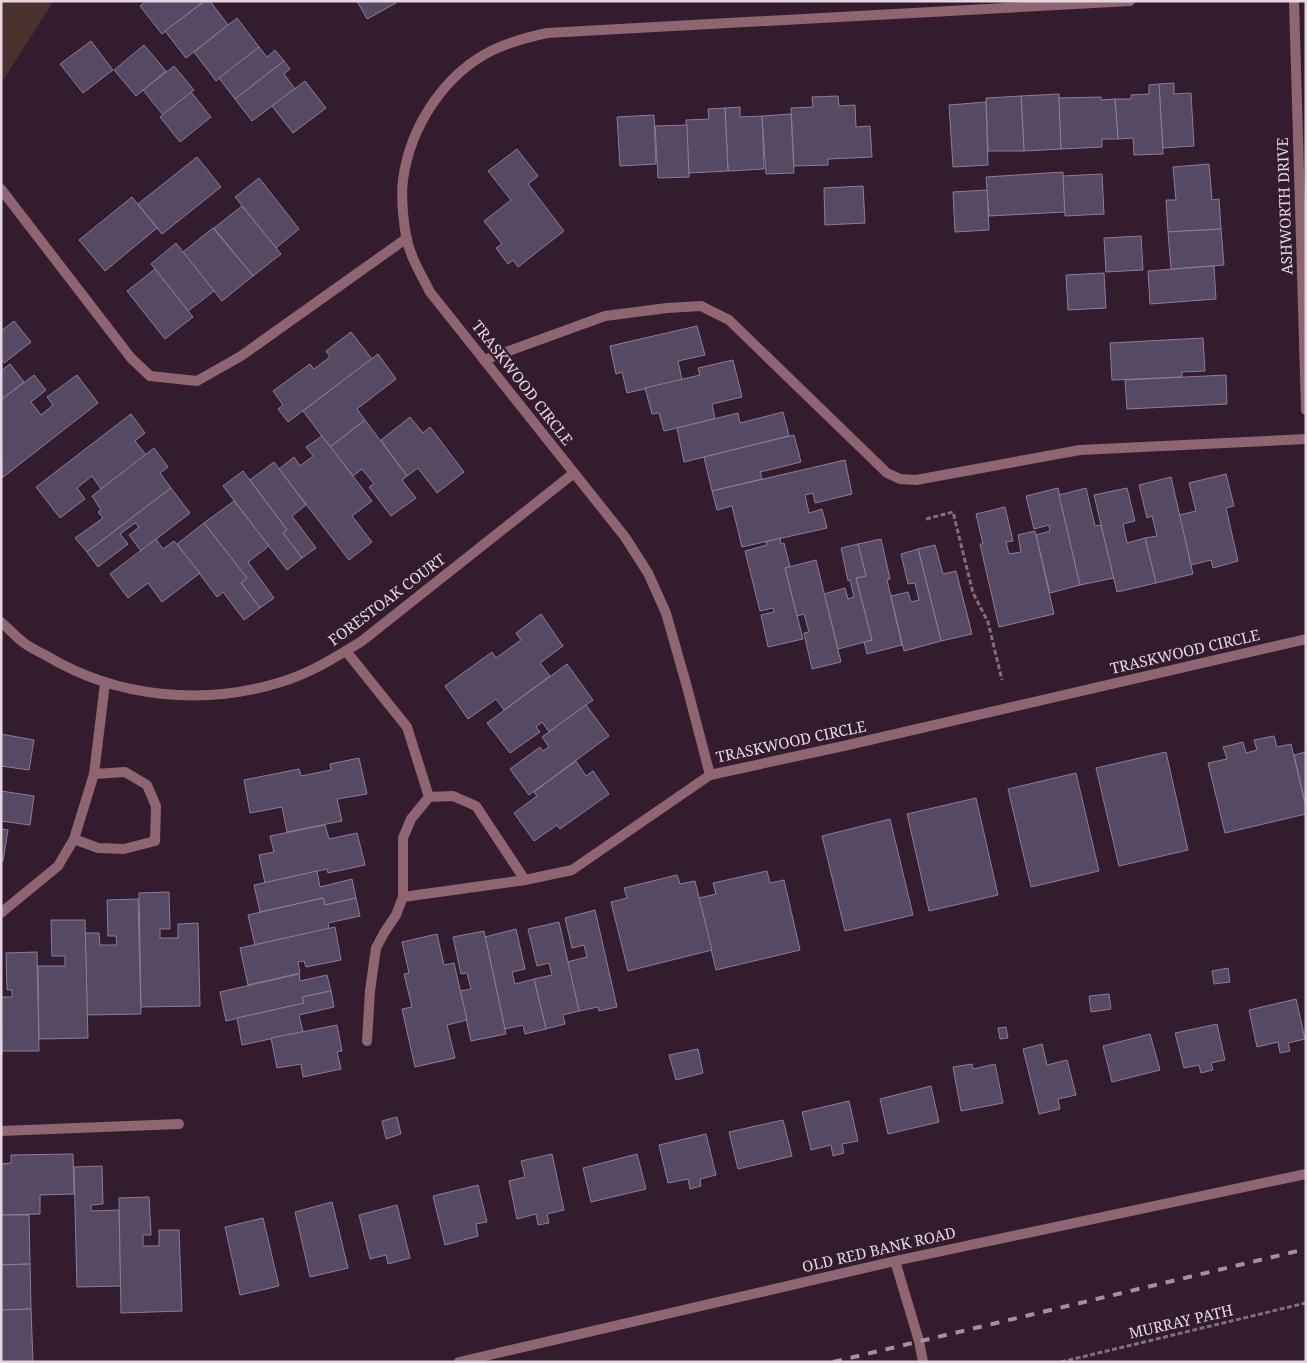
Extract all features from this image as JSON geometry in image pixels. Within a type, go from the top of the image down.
[{"type":"street","name":"TRASKWOOD CIRCLE","points":[[1129,1],[546,33],[518,40],[491,51],[467,67],[445,87],[428,111],[414,137],[403,180],[402,209],[407,238],[416,266],[430,292],[625,537],[648,573],[666,613],[688,687],[710,775],[848,746],[1306,640]]},
{"type":"street","name":"ASHWORTH DRIVE","points":[[1294,1],[1303,208],[1306,410]]},
{"type":"street","points":[[1,189],[131,358],[150,376],[198,381],[241,356],[407,238]]},
{"type":"street","points":[[484,360],[605,316],[667,308],[701,306],[729,320],[887,473],[900,479],[916,480],[1080,450],[1306,439]]},
{"type":"street","name":"FORESTOAK COURT","points":[[1,622],[24,643],[63,666],[105,683],[149,693],[194,696],[238,692],[282,682],[324,664],[370,635],[574,473]]},
{"type":"street","points":[[346,651],[407,727],[429,796]]},
{"type":"street","points":[[1,913],[58,866],[74,839],[94,774],[105,683]]},
{"type":"street","points":[[74,839],[98,848],[124,848],[155,841],[156,806],[147,785],[125,772],[94,774]]},
{"type":"street","points":[[403,897],[525,880],[572,870],[710,775]]},
{"type":"street","points":[[429,796],[453,796],[476,806],[525,880]]},
{"type":"street","points":[[367,1041],[370,991],[376,948],[396,915],[403,897],[402,838],[411,819],[429,796]]},
{"type":"street","points":[[1,1131],[179,1124]]},
{"type":"street","name":"OLD RED BANK ROAD","points":[[459,1362],[895,1261],[1306,1174]]},
{"type":"street","points":[[895,1261],[924,1362]]},
{"type":"path","points":[[926,519],[953,512],[973,593],[988,622],[1002,680]]},
{"type":"path","name":"MURRAY PATH","points":[[1061,1362],[1306,1303]]},
{"type":"shaded area","points":[[1,1],[54,1],[1,83]]},
{"type":"building","points":[[146,1],[204,1],[162,34],[140,6]]},
{"type":"building","points":[[205,1],[210,1],[228,25],[186,58],[165,31]]},
{"type":"building","points":[[357,1],[395,1],[396,3],[367,19]]},
{"type":"building","points":[[237,18],[259,47],[216,81],[194,52]]},
{"type":"building","points":[[91,41],[113,70],[83,93],[60,64]]},
{"type":"building","points":[[144,45],[166,71],[136,96],[114,70]]},
{"type":"building","points":[[259,47],[267,57],[275,50],[284,61],[235,99],[219,78]]},
{"type":"building","points":[[284,61],[290,69],[284,74],[295,89],[252,121],[235,99]]},
{"type":"building","points":[[174,66],[194,90],[163,115],[143,90]]},
{"type":"building","points":[[305,81],[326,108],[293,133],[272,106]]},
{"type":"building","points":[[1174,83],[1174,94],[1191,93],[1194,146],[1163,148],[1159,84]]},
{"type":"building","points":[[1159,84],[1163,154],[1134,155],[1133,138],[1118,139],[1115,99],[1131,99],[1131,95],[1149,94],[1149,85]]},
{"type":"building","points":[[191,92],[211,117],[180,142],[160,117]]},
{"type":"building","points":[[1059,94],[1061,149],[1024,151],[1021,96]]},
{"type":"building","points":[[838,96],[839,106],[855,105],[856,127],[870,126],[872,157],[828,159],[828,165],[794,166],[791,108],[813,107],[812,97]]},
{"type":"building","points":[[1021,96],[1024,151],[988,151],[986,98]]},
{"type":"building","points":[[1101,97],[1101,100],[1115,99],[1118,139],[1102,139],[1102,147],[1061,149],[1059,98]]},
{"type":"building","points":[[986,102],[988,165],[953,167],[949,105]]},
{"type":"building","points":[[740,107],[740,117],[762,116],[764,169],[728,171],[725,108]]},
{"type":"building","points":[[725,108],[728,171],[689,173],[686,120],[709,119],[708,109]]},
{"type":"building","points":[[791,114],[794,173],[766,174],[762,116]]},
{"type":"building","points":[[654,115],[656,164],[620,166],[617,117]]},
{"type":"building","points":[[687,125],[689,177],[658,178],[655,126]]},
{"type":"building","points":[[517,149],[538,176],[528,184],[564,231],[518,267],[513,260],[508,264],[496,248],[502,244],[484,221],[511,200],[488,171]]},
{"type":"building","points":[[197,157],[221,187],[162,234],[138,204]]},
{"type":"building","points":[[1209,164],[1212,200],[1219,199],[1221,229],[1168,232],[1166,200],[1176,200],[1173,167]]},
{"type":"building","points":[[1063,172],[1065,212],[989,216],[986,177]]},
{"type":"building","points":[[1102,174],[1104,214],[1065,216],[1063,176]]},
{"type":"building","points":[[259,178],[299,229],[276,248],[235,197]]},
{"type":"building","points":[[863,186],[865,223],[825,225],[824,188]]},
{"type":"building","points":[[987,190],[989,230],[955,232],[953,192]]},
{"type":"building","points":[[132,197],[157,228],[105,271],[79,240]]},
{"type":"building","points":[[242,206],[281,254],[253,276],[214,228]]},
{"type":"building","points":[[213,228],[253,276],[222,301],[183,252]]},
{"type":"building","points":[[1221,229],[1224,265],[1171,269],[1168,232]]},
{"type":"building","points":[[1141,236],[1143,270],[1106,272],[1104,238]]},
{"type":"building","points":[[176,243],[214,291],[188,311],[151,264]]},
{"type":"building","points":[[1214,266],[1216,299],[1150,304],[1148,271]]},
{"type":"building","points":[[155,269],[193,317],[165,339],[127,291]]},
{"type":"building","points":[[1104,273],[1106,308],[1068,310],[1066,275]]},
{"type":"building","points":[[14,321],[31,342],[4,363],[1,359],[1,331]]},
{"type":"building","points":[[697,326],[705,355],[678,361],[682,380],[627,393],[622,372],[616,374],[610,346]]},
{"type":"building","points":[[351,332],[372,359],[288,422],[278,409],[283,405],[273,391],[310,364],[314,369],[330,357],[326,351]]},
{"type":"building","points":[[1203,338],[1205,371],[1182,372],[1182,377],[1112,380],[1110,343]]},
{"type":"building","points":[[378,354],[396,379],[357,409],[365,420],[330,447],[303,411]]},
{"type":"building","points":[[733,360],[742,397],[712,404],[715,419],[664,431],[659,413],[652,414],[645,388],[700,375],[698,368]]},
{"type":"building","points":[[10,364],[24,382],[1,400],[1,371]]},
{"type":"building","points":[[34,375],[46,390],[31,402],[41,415],[53,405],[47,397],[77,375],[98,403],[2,478],[1,400]]},
{"type":"building","points":[[1226,375],[1227,404],[1127,409],[1125,380]]},
{"type":"building","points":[[783,412],[789,436],[684,462],[677,428],[738,413],[740,423]]},
{"type":"building","points":[[131,414],[145,433],[135,441],[146,455],[101,489],[92,476],[77,488],[85,499],[60,518],[36,487]]},
{"type":"building","points":[[410,417],[423,433],[430,427],[464,472],[437,493],[418,468],[407,476],[381,440]]},
{"type":"building","points":[[365,420],[407,476],[402,480],[416,498],[391,516],[369,487],[374,484],[362,469],[353,476],[330,447]]},
{"type":"building","points":[[794,435],[801,462],[760,472],[762,479],[712,491],[704,457]]},
{"type":"building","points":[[322,436],[372,501],[352,516],[372,542],[349,560],[279,469],[294,457],[300,466],[313,456],[306,447]]},
{"type":"building","points":[[154,448],[168,467],[160,473],[171,488],[87,552],[75,538],[103,518],[98,512],[101,510],[92,496]]},
{"type":"building","points":[[845,460],[852,494],[815,503],[813,493],[805,495],[809,513],[822,509],[827,528],[742,547],[732,506],[717,510],[712,491]]},
{"type":"building","points":[[274,462],[306,505],[292,516],[316,548],[302,558],[283,533],[287,530],[250,480]]},
{"type":"building","points":[[243,471],[287,530],[283,533],[302,558],[287,570],[223,486]]},
{"type":"building","points":[[1226,474],[1234,506],[1226,508],[1238,561],[1213,568],[1211,560],[1191,565],[1179,515],[1196,511],[1189,483]]},
{"type":"building","points":[[1171,477],[1193,574],[1156,583],[1145,538],[1157,536],[1152,516],[1147,518],[1139,485]]},
{"type":"building","points":[[171,488],[190,513],[141,551],[129,535],[139,527],[135,523],[120,534],[128,544],[98,567],[87,552]]},
{"type":"building","points":[[1058,488],[1080,585],[1050,593],[1036,535],[1050,531],[1049,525],[1034,529],[1026,496]]},
{"type":"building","points":[[1086,488],[1095,526],[1101,525],[1114,578],[1080,585],[1059,495]]},
{"type":"building","points":[[1127,488],[1135,521],[1123,524],[1127,543],[1145,538],[1156,583],[1117,592],[1094,495]]},
{"type":"building","points":[[234,501],[269,546],[248,562],[274,598],[260,608],[241,583],[247,578],[204,523]]},
{"type":"building","points":[[1005,507],[1013,541],[1006,542],[1009,554],[1021,552],[1018,535],[1035,531],[1054,614],[999,627],[980,544],[983,544],[976,514]]},
{"type":"building","points":[[204,523],[247,578],[241,583],[260,608],[244,620],[223,592],[217,597],[177,544]]},
{"type":"building","points":[[780,538],[781,544],[784,543],[790,567],[785,568],[803,639],[768,647],[761,615],[774,612],[773,608],[760,611],[745,551],[767,545],[766,542]]},
{"type":"building","points":[[156,539],[163,549],[174,541],[200,573],[162,602],[148,583],[128,598],[110,574]]},
{"type":"building","points":[[881,539],[890,579],[887,580],[902,645],[867,654],[864,642],[872,640],[856,578],[866,576],[858,544]]},
{"type":"building","points":[[858,544],[866,576],[856,578],[872,640],[838,649],[824,594],[845,588],[848,599],[854,597],[850,580],[848,581],[841,548]]},
{"type":"building","points":[[935,545],[943,574],[956,571],[972,634],[941,641],[918,549]]},
{"type":"building","points":[[918,549],[941,641],[904,651],[891,596],[908,592],[911,602],[919,600],[915,583],[908,584],[901,554]]},
{"type":"building","points":[[816,560],[841,662],[812,669],[804,633],[809,632],[804,614],[797,616],[785,568]]},
{"type":"building","points":[[541,614],[563,646],[540,663],[550,676],[504,710],[496,699],[468,719],[445,686],[492,652],[496,658],[521,640],[516,633]]},
{"type":"building","points":[[567,664],[593,700],[549,732],[542,722],[536,727],[540,732],[510,753],[487,723]]},
{"type":"building","points":[[586,705],[609,736],[529,795],[510,769],[540,747],[543,751],[549,747],[542,737]]},
{"type":"building","points":[[1,734],[34,740],[29,770],[1,766]]},
{"type":"building","points":[[1274,736],[1277,747],[1291,744],[1306,814],[1225,833],[1208,763],[1227,759],[1223,747],[1243,742],[1246,753],[1257,750],[1254,740]]},
{"type":"building","points":[[1166,752],[1188,850],[1119,866],[1096,768]]},
{"type":"building","points":[[1306,752],[1306,807],[1294,755]]},
{"type":"building","points":[[359,758],[367,794],[337,799],[342,821],[287,832],[282,807],[250,813],[244,780],[299,769],[301,776],[331,770],[330,764]]},
{"type":"building","points":[[576,761],[586,776],[593,771],[609,794],[560,829],[557,825],[534,841],[514,813],[537,796],[534,792]]},
{"type":"building","points":[[1076,773],[1099,871],[1031,887],[1008,789]]},
{"type":"building","points":[[1,791],[34,796],[30,825],[1,821]]},
{"type":"building","points":[[976,798],[998,895],[929,911],[907,814]]},
{"type":"building","points":[[890,819],[913,915],[845,931],[822,836]]},
{"type":"building","points":[[325,825],[329,839],[357,833],[365,865],[328,873],[327,869],[265,883],[259,855],[274,852],[270,836]]},
{"type":"building","points":[[1,829],[8,830],[3,861],[1,860]]},
{"type":"building","points":[[317,871],[320,887],[352,879],[356,898],[325,905],[323,898],[260,912],[254,885]]},
{"type":"building","points":[[767,871],[770,883],[784,880],[800,950],[716,970],[699,898],[716,894],[713,883]]},
{"type":"building","points":[[677,875],[680,884],[695,881],[712,950],[628,971],[611,902],[627,898],[624,888]]},
{"type":"building","points":[[169,892],[170,929],[160,929],[160,938],[178,938],[178,924],[198,923],[200,1006],[141,1007],[139,893]]},
{"type":"building","points":[[323,898],[325,905],[356,898],[360,916],[328,923],[329,929],[255,945],[248,915]]},
{"type":"building","points":[[138,899],[141,1014],[87,1015],[85,933],[99,933],[100,945],[117,945],[116,936],[108,936],[107,900]]},
{"type":"building","points":[[595,910],[617,1007],[599,1011],[598,1007],[579,1011],[567,962],[587,957],[584,945],[572,948],[565,918]]},
{"type":"building","points":[[51,920],[85,920],[88,1038],[39,1039],[38,966],[65,966],[65,956],[52,956]]},
{"type":"building","points":[[559,922],[579,1011],[563,1015],[565,1024],[546,1029],[534,979],[552,975],[549,963],[537,966],[528,929]]},
{"type":"building","points":[[335,927],[341,960],[306,967],[304,961],[298,962],[300,973],[248,985],[240,948]]},
{"type":"building","points":[[516,929],[525,969],[512,972],[515,984],[534,979],[546,1029],[525,1034],[523,1025],[505,1029],[485,937]]},
{"type":"building","points":[[484,931],[506,1034],[471,1041],[460,991],[471,989],[467,973],[461,974],[453,937]]},
{"type":"building","points":[[437,934],[444,965],[454,963],[467,1020],[447,1025],[455,1058],[415,1067],[402,1009],[412,1007],[404,974],[409,973],[402,942]]},
{"type":"building","points":[[37,952],[39,1051],[2,1051],[1,997],[12,997],[12,990],[7,990],[6,953]]},
{"type":"building","points":[[1228,968],[1230,982],[1214,984],[1212,971]]},
{"type":"building","points":[[299,974],[300,981],[327,975],[331,991],[302,997],[304,1003],[226,1021],[220,992]]},
{"type":"building","points":[[331,991],[334,1007],[299,1015],[303,1032],[242,1045],[237,1018],[304,1003],[302,997]]},
{"type":"building","points":[[1109,994],[1111,1009],[1091,1012],[1089,996]]},
{"type":"building","points":[[1296,999],[1305,1039],[1288,1043],[1290,1051],[1280,1053],[1278,1042],[1257,1047],[1249,1010]]},
{"type":"building","points":[[1217,1024],[1225,1060],[1211,1063],[1213,1070],[1201,1073],[1199,1065],[1184,1068],[1175,1033]]},
{"type":"building","points":[[337,1025],[342,1051],[337,1052],[341,1069],[303,1077],[301,1064],[277,1068],[271,1038]]},
{"type":"building","points":[[1006,1027],[1008,1038],[1000,1039],[998,1028]]},
{"type":"building","points":[[1150,1034],[1160,1070],[1112,1082],[1103,1046]]},
{"type":"building","points":[[1042,1044],[1047,1065],[1067,1060],[1076,1095],[1058,1099],[1060,1109],[1039,1114],[1023,1049]]},
{"type":"building","points":[[698,1049],[703,1073],[676,1080],[669,1055]]},
{"type":"building","points":[[972,1064],[973,1069],[995,1064],[1003,1103],[961,1111],[953,1067]]},
{"type":"building","points":[[931,1086],[939,1122],[888,1134],[880,1099]]},
{"type":"building","points":[[849,1101],[858,1141],[842,1144],[844,1153],[833,1156],[831,1145],[811,1150],[802,1112]]},
{"type":"building","points":[[397,1117],[401,1134],[386,1139],[382,1121]]},
{"type":"building","points":[[783,1120],[792,1156],[738,1169],[729,1132]]},
{"type":"building","points":[[706,1134],[716,1175],[700,1179],[701,1186],[690,1189],[688,1179],[668,1183],[659,1145]]},
{"type":"building","points":[[73,1154],[74,1194],[40,1195],[40,1214],[1,1215],[1,1164],[11,1163],[11,1155]]},
{"type":"building","points":[[552,1154],[564,1210],[547,1214],[549,1223],[538,1225],[536,1214],[517,1219],[509,1181],[525,1177],[521,1161]]},
{"type":"building","points":[[637,1154],[646,1189],[591,1202],[583,1168]]},
{"type":"building","points":[[102,1166],[103,1204],[91,1205],[91,1211],[119,1210],[121,1286],[77,1287],[74,1167]]},
{"type":"building","points":[[478,1185],[487,1222],[476,1224],[478,1236],[445,1245],[433,1196]]},
{"type":"building","points":[[149,1197],[151,1235],[143,1235],[143,1246],[159,1246],[159,1230],[179,1230],[182,1311],[121,1313],[119,1198]]},
{"type":"building","points":[[332,1202],[348,1268],[310,1277],[295,1212]]},
{"type":"building","points":[[397,1205],[410,1258],[388,1264],[386,1255],[370,1259],[359,1215]]},
{"type":"building","points":[[1,1215],[29,1215],[30,1264],[1,1265]]},
{"type":"building","points":[[263,1218],[279,1286],[240,1295],[225,1227]]},
{"type":"building","points":[[30,1264],[31,1309],[1,1310],[1,1265]]},
{"type":"building","points":[[31,1309],[33,1362],[1,1362],[1,1310]]},
{"type":"railway","points":[[833,1362],[1306,1249]]}]
